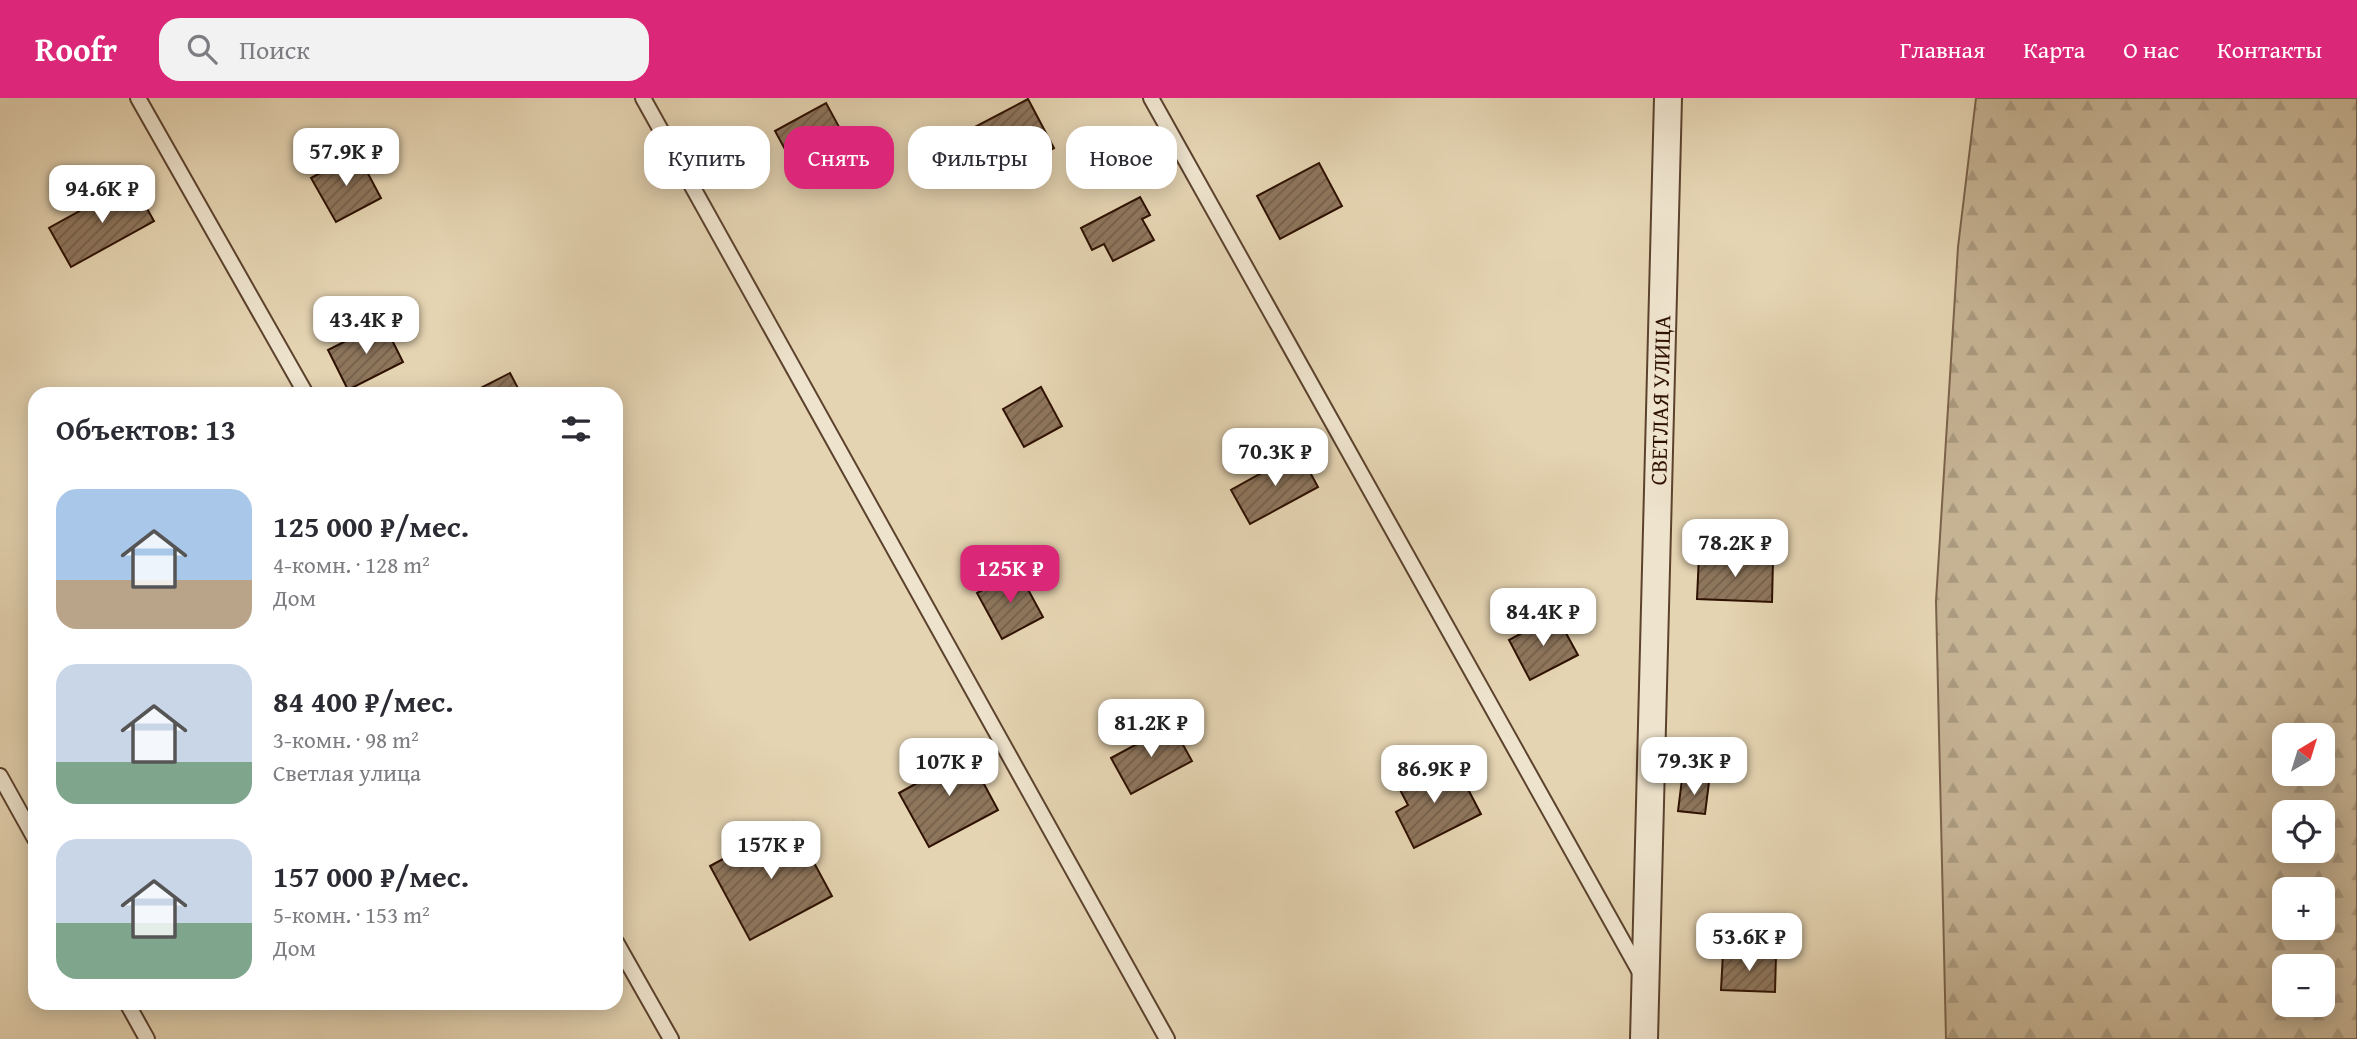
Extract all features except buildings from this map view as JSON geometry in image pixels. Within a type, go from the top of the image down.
[{"type":"street","name":"СВЕТЛАЯ УЛИЦА","points":[[1644,1039],[1668,99]]},
{"type":"lane","points":[[138,98],[302,387]]},
{"type":"lane","points":[[643,98],[1167,1039]]},
{"type":"lane","points":[[1151,98],[1645,982]]},
{"type":"lane","points":[[0,776],[28,826]]},
{"type":"lane","points":[[623,954],[671,1039]]},
{"type":"lane","points":[[131,1010],[147,1039]]},
{"type":"green space","points":[[1976,98],[2357,98],[2357,1039],[1946,1039],[1936,601],[1958,247]]}]
